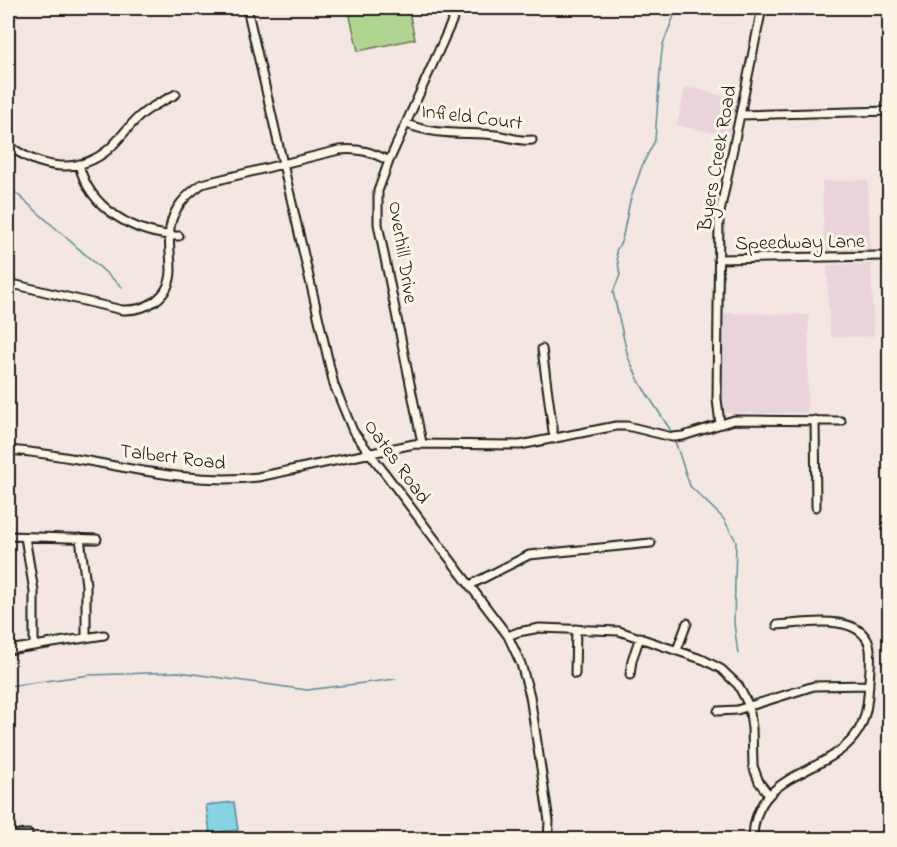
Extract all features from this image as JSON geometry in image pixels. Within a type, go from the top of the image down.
[{"type":"street","name":"Oates Road","points":[[247,8],[334,385],[353,430],[508,636],[521,663],[530,696],[549,821],[548,840]]},
{"type":"street","name":"Overhill Drive","points":[[422,443],[378,224],[378,191],[389,161],[458,8]]},
{"type":"street","name":"Byers Creek Road","points":[[720,424],[717,399],[719,217],[762,8]]},
{"type":"street","points":[[8,145],[34,162],[47,165],[79,164],[103,153],[141,115],[176,94]]},
{"type":"street","points":[[740,115],[890,111]]},
{"type":"street","name":"Infield Court","points":[[407,124],[428,132],[495,135],[524,141],[532,140]]},
{"type":"street","points":[[8,283],[122,310],[140,309],[155,302],[163,294],[168,284],[171,270],[170,236],[173,216],[188,193],[202,184],[339,150],[358,149],[372,152],[389,161]]},
{"type":"street","points":[[79,164],[85,184],[98,203],[116,217],[151,232],[179,236]]},
{"type":"street","name":"Speedway Lane","points":[[718,259],[882,256]]},
{"type":"street","points":[[542,349],[554,440]]},
{"type":"street","name":"Talbert Road","points":[[8,450],[200,480],[235,480],[422,443],[520,445],[616,426],[627,426],[660,435],[683,436],[720,424],[751,420],[841,420]]},
{"type":"street","points":[[815,420],[816,507]]},
{"type":"street","points":[[8,536],[97,539]]},
{"type":"street","points":[[25,537],[34,591],[34,646]]},
{"type":"street","points":[[80,538],[86,585],[86,638]]},
{"type":"street","points":[[470,585],[530,555],[651,543]]},
{"type":"street","points":[[677,650],[687,623]]},
{"type":"street","points":[[753,840],[756,818],[769,795],[778,786],[850,741],[867,712],[870,649],[865,637],[856,627],[839,623],[777,625]]},
{"type":"street","points":[[508,636],[540,628],[619,631],[713,664],[726,672],[738,686],[749,706],[754,772],[769,795]]},
{"type":"street","points":[[574,674],[576,629]]},
{"type":"street","points":[[8,650],[104,636]]},
{"type":"street","points":[[630,675],[632,660],[640,637]]},
{"type":"street","points":[[717,711],[738,710],[814,686],[869,685]]},
{"type":"street","points":[[8,835],[28,834]]},
{"type":"shaded area","points":[[685,87],[739,99],[730,136],[677,125]]},
{"type":"shaded area","points":[[868,180],[870,251],[824,252],[822,181]]},
{"type":"shaded area","points":[[871,263],[874,336],[830,337],[827,265]]},
{"type":"shaded area","points":[[723,313],[809,315],[807,413],[722,413]]},
{"type":"green space","points":[[348,8],[408,8],[415,39],[358,51]]},
{"type":"water","points":[[234,802],[238,830],[210,833],[206,805]]},
{"type":"waterway","points":[[673,434],[640,383],[628,357],[613,292],[620,275],[616,251],[622,240],[630,201],[642,166],[655,140],[663,44],[677,8]]},
{"type":"waterway","points":[[8,186],[122,287]]},
{"type":"waterway","points":[[675,441],[690,486],[723,518],[736,541],[734,623],[738,654]]},
{"type":"waterway","points":[[8,686],[90,675],[179,672],[307,690],[396,679]]}]
